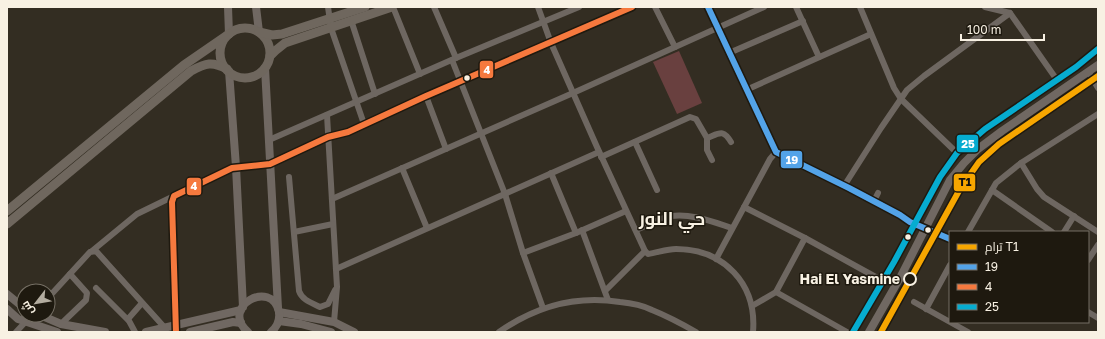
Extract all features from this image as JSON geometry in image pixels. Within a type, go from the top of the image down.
[{"type":"main road","points":[[228,7],[229,34],[222,43],[220,54],[224,65],[228,70],[236,167],[242,308],[240,316],[244,328]]},
{"type":"main road","points":[[256,7],[259,32],[268,42],[270,56]]},
{"type":"main road","points":[[278,326],[265,68],[270,56],[285,44],[365,7]]},
{"type":"main road","points":[[7,211],[184,65],[233,31],[249,28],[272,35],[282,34],[330,23],[351,20],[392,7]]},
{"type":"main road","points":[[853,332],[883,281],[940,176],[957,153],[985,129],[1057,80],[1098,49]]},
{"type":"main road","points":[[7,224],[191,72],[207,64],[218,65],[238,77],[250,77],[256,75],[265,68]]},
{"type":"main road","points":[[869,332],[925,230],[950,180],[964,163],[971,155],[1002,131],[1098,65]]},
{"type":"main road","points":[[7,294],[16,301]]},
{"type":"main road","points":[[146,332],[165,328],[176,329],[242,308],[250,299],[260,296],[271,300],[278,310],[334,322],[354,332]]},
{"type":"main road","points":[[7,309],[16,317]]},
{"type":"main road","points":[[190,332],[233,322],[244,328]]},
{"type":"main road","points":[[31,323],[54,329],[105,332]]},
{"type":"main road","points":[[271,332],[278,326],[301,324],[331,332]]},
{"type":"street","points":[[328,7],[330,23],[364,124]]},
{"type":"street","points":[[392,7],[420,74]]},
{"type":"street","points":[[434,7],[454,59],[460,81],[482,133],[505,194],[523,253],[543,308]]},
{"type":"street","points":[[538,7],[551,43],[600,155],[645,251],[648,254],[652,254],[674,249],[693,250],[710,255],[734,271],[745,286],[752,306],[754,321],[753,332]]},
{"type":"street","points":[[269,140],[454,59],[579,7]]},
{"type":"street","points":[[56,289],[92,251],[136,214],[236,167],[270,164],[328,137],[348,132],[460,81],[632,7]]},
{"type":"street","points":[[656,7],[675,47]]},
{"type":"street","points":[[708,7],[776,152],[874,201],[925,230],[949,239]]},
{"type":"street","points":[[332,199],[574,93],[764,7]]},
{"type":"street","points":[[796,7],[819,57]]},
{"type":"street","points":[[860,7],[894,88],[901,99],[957,153]]},
{"type":"street","points":[[985,7],[1010,13],[1057,80]]},
{"type":"street","points":[[844,186],[880,128],[907,90],[1010,13]]},
{"type":"street","points":[[351,20],[375,94]]},
{"type":"street","points":[[729,53],[803,21]]},
{"type":"street","points":[[746,90],[871,34]]},
{"type":"street","points":[[1089,72],[1098,88]]},
{"type":"street","points":[[426,96],[446,149]]},
{"type":"street","points":[[969,231],[996,183],[1021,163],[1098,114]]},
{"type":"street","points":[[327,115],[332,224],[337,287],[334,322]]},
{"type":"street","points":[[336,268],[551,173],[635,142],[690,116],[696,119],[707,138],[707,150],[712,160]]},
{"type":"street","points":[[707,138],[723,133],[727,135],[731,142]]},
{"type":"street","points":[[635,142],[657,190]]},
{"type":"street","points":[[716,259],[770,159],[776,152]]},
{"type":"street","points":[[1021,163],[1037,189],[1044,197],[1098,232]]},
{"type":"street","points":[[402,168],[427,228]]},
{"type":"street","points":[[551,173],[576,233]]},
{"type":"street","points":[[289,177],[300,295],[320,307],[328,304],[337,287]]},
{"type":"street","points":[[992,190],[1051,231]]},
{"type":"street","points":[[874,201],[878,193]]},
{"type":"street","points":[[174,196],[172,202],[176,329]]},
{"type":"street","points":[[744,207],[805,238],[883,281]]},
{"type":"street","points":[[523,253],[576,233],[626,211]]},
{"type":"street","points":[[636,230],[670,216],[683,215],[732,228]]},
{"type":"street","points":[[1065,231],[1074,216]]},
{"type":"street","points":[[294,232],[332,224]]},
{"type":"street","points":[[582,230],[608,300]]},
{"type":"street","points":[[752,306],[776,292],[805,238]]},
{"type":"street","points":[[1089,257],[1098,245]]},
{"type":"street","points":[[92,251],[96,251],[165,328]]},
{"type":"street","points":[[605,291],[645,251]]},
{"type":"street","points":[[926,309],[949,267]]},
{"type":"street","points":[[54,329],[86,300],[87,293],[70,274]]},
{"type":"street","points":[[96,288],[128,320],[135,332]]},
{"type":"street","points":[[776,292],[847,332]]},
{"type":"street","points":[[499,332],[543,308],[571,301],[598,299],[638,305],[652,309],[696,332]]},
{"type":"street","points":[[914,302],[949,322]]},
{"type":"street","points":[[128,320],[142,303]]},
{"type":"street","points":[[1089,313],[1098,318]]},
{"type":"street","points":[[16,332],[26,323]]},
{"type":"street","points":[[952,323],[968,332]]},
{"type":"shaded area","points":[[679,51],[702,103],[677,114],[653,62]]},
{"type":"tram line","name":"T1","points":[[881,332],[960,189],[979,162],[999,144],[1098,76]]},
{"type":"transit line","name":"4","points":[[176,332],[172,202],[174,196],[232,168],[270,164],[328,137],[348,132],[426,96],[632,7]]},
{"type":"transit line","name":"19","points":[[708,7],[776,152],[849,188],[900,215],[910,222],[949,239]]},
{"type":"transit line","name":"25","points":[[853,332],[894,262],[940,177],[957,153],[985,129],[1076,67],[1098,49]]},
{"type":"place","name":"Hai El Yasmine","points":[[910,279]]},
{"type":"district","name":"حي النور","points":[[672,219]]}]
